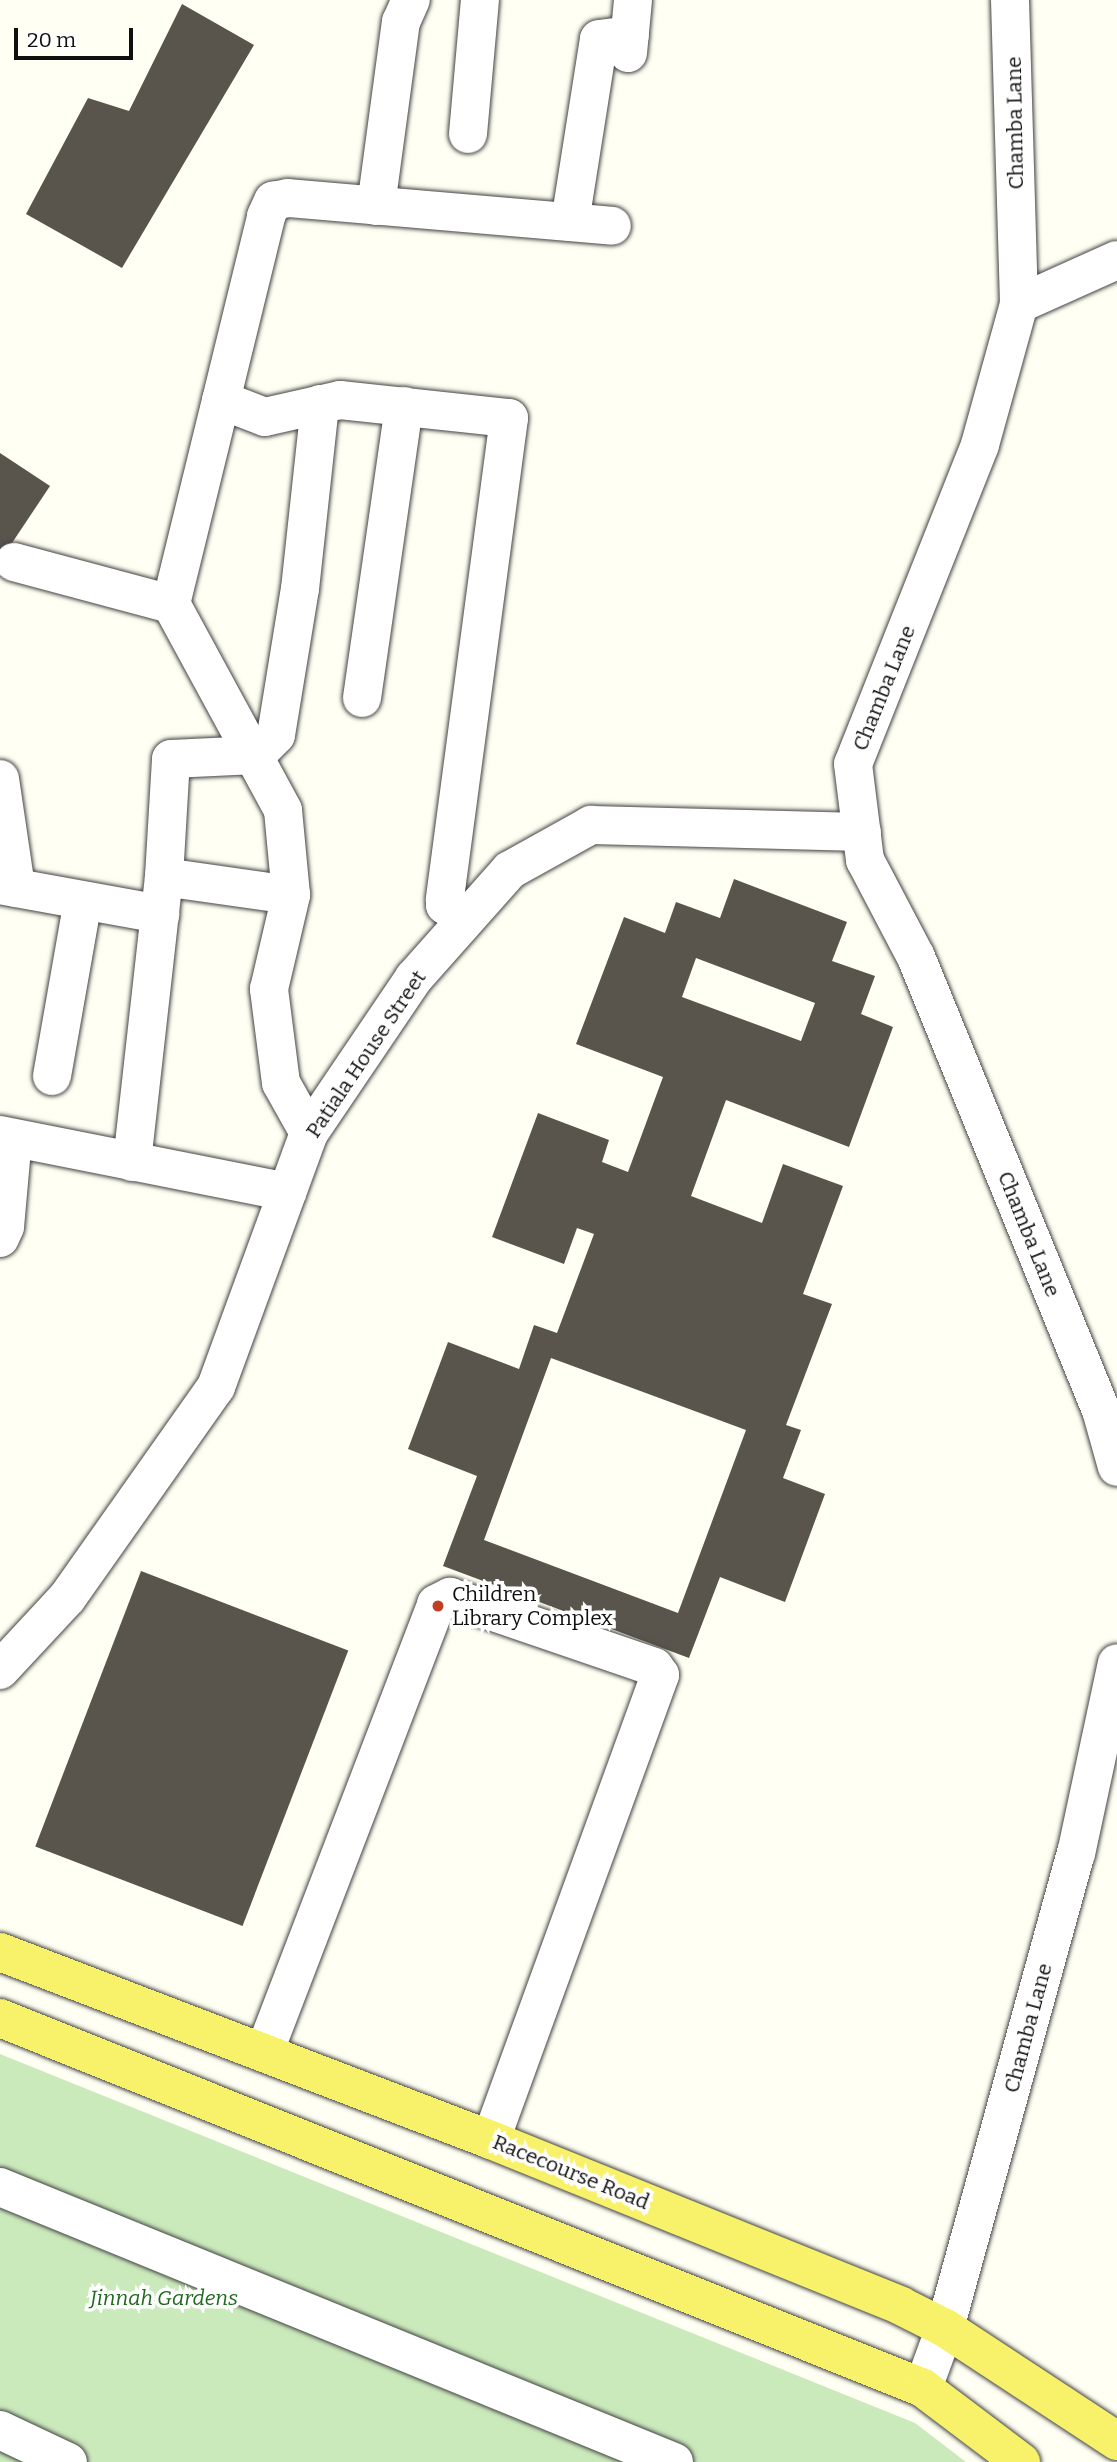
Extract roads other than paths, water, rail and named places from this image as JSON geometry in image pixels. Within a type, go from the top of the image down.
[{"type":"main road","name":"Racecourse Road","points":[[0,1952],[491,2140],[945,2328],[1117,2441]]},
{"type":"main road","points":[[0,2018],[923,2388],[1021,2462]]},
{"type":"street","points":[[376,206],[401,22],[411,0]]},
{"type":"street","points":[[468,134],[480,0]]},
{"type":"street","name":"Chamba Lane","points":[[1010,0],[1019,304],[981,445],[853,764],[865,860],[916,957],[1101,1409],[1117,1467]]},
{"type":"street","points":[[570,222],[599,39],[630,29]]},
{"type":"street","points":[[309,1133],[281,1083],[270,989],[291,895],[284,810],[171,604],[273,201],[288,198],[612,226]]},
{"type":"street","points":[[1019,304],[1117,260]]},
{"type":"street","points":[[221,400],[265,417],[340,400],[502,416],[512,425],[444,905],[466,919]]},
{"type":"street","points":[[132,1162],[164,877],[171,759],[256,755],[276,735],[300,589],[320,404]]},
{"type":"street","points":[[362,698],[404,407]]},
{"type":"street","points":[[13,562],[171,604]]},
{"type":"street","points":[[0,779],[8,887],[160,915]]},
{"type":"street","name":"Patiala House Street","points":[[0,1670],[67,1598],[216,1387],[309,1133],[414,978],[510,870],[591,825],[862,832]]},
{"type":"street","points":[[164,877],[291,895]]},
{"type":"street","points":[[52,1076],[83,901]]},
{"type":"street","points":[[0,1238],[5,1227],[6,1136],[287,1192]]},
{"type":"street","points":[[264,2053],[436,1604],[450,1597],[654,1667],[660,1675],[491,2140]]},
{"type":"street","name":"Chamba Lane","points":[[923,2388],[945,2328],[1076,1854],[1117,1663]]},
{"type":"street","points":[[0,2187],[674,2462]]},
{"type":"street","points":[[0,2430],[68,2462]]},
{"type":"place","name":"Children Library Complex","points":[[438,1606]]},
{"type":"park label","name":"Jinnah Gardens","points":[[164,2298]]}]
